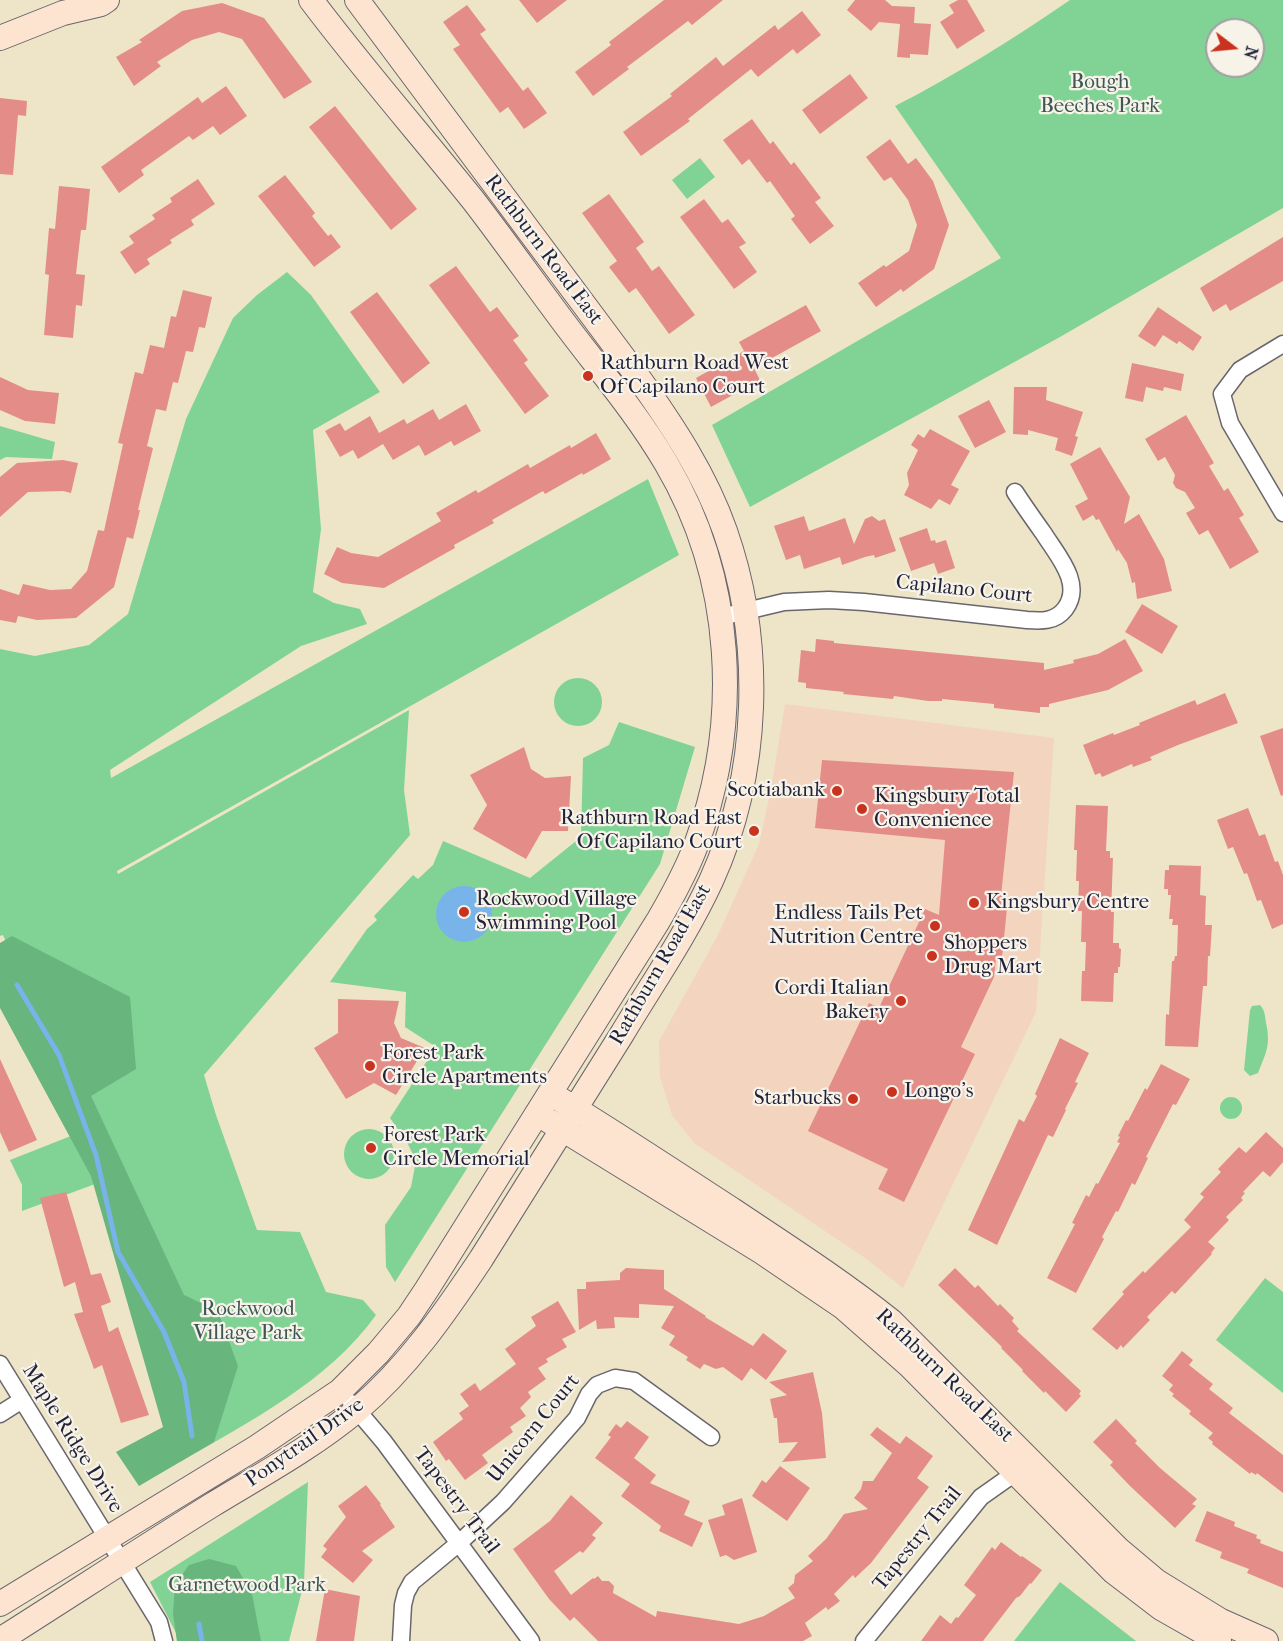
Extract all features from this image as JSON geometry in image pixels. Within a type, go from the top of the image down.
[{"type":"street","points":[[0,38],[67,7],[101,4],[107,0]]},
{"type":"street","name":"Rathburn Road East","points":[[311,0],[365,70],[473,200],[644,430],[666,463],[694,519],[711,572],[721,617],[725,664],[723,732],[711,795],[695,846],[663,913],[563,1073]]},
{"type":"street","name":"Rathburn Road East","points":[[357,0],[618,350],[679,437],[697,468],[725,531],[745,611],[751,674],[750,716],[743,775],[726,841],[712,879],[696,912],[575,1108]]},
{"type":"street","points":[[1283,344],[1240,370],[1222,394],[1230,423],[1283,513]]},
{"type":"street","name":"Capilano Court","points":[[721,617],[784,602],[829,600],[1027,620],[1053,619],[1069,602],[1072,591],[1069,575],[1014,492]]},
{"type":"street","name":"Ponytrail Drive","points":[[0,1604],[106,1537],[266,1442],[340,1390],[378,1353],[409,1316],[563,1073]]},
{"type":"street","name":"Rathburn Road East","points":[[550,1093],[796,1251],[857,1294],[899,1329],[1125,1556],[1156,1581],[1221,1621],[1266,1641]]},
{"type":"street","name":"Ponytrail Drive","points":[[0,1640],[271,1470],[357,1410],[400,1367],[451,1303],[575,1108]]},
{"type":"street","name":"Rathburn Road East","points":[[537,1114],[762,1252],[843,1307],[910,1366],[1114,1572],[1161,1608],[1219,1641]]},
{"type":"street","name":"Maple Ridge Drive","points":[[0,1364],[159,1622],[164,1641]]},
{"type":"street","name":"Unicorn Court","points":[[401,1641],[403,1605],[409,1587],[419,1575],[459,1543],[503,1502],[577,1418],[589,1394],[603,1382],[622,1378],[640,1384],[711,1437]]},
{"type":"street","name":"Tapestry Trail","points":[[340,1390],[384,1442],[531,1641]]},
{"type":"street","points":[[0,1414],[22,1400]]},
{"type":"street","name":"Tapestry Trail","points":[[864,1641],[981,1497],[1015,1473]]},
{"type":"shaded area","name":"Kingsbury Centre","points":[[785,704],[1054,738],[1036,1012],[903,1288],[865,1258],[694,1143],[672,1115],[660,1077],[659,1041],[718,935],[759,844]]},
{"type":"green space","name":"Bough Beeches Park","points":[[1070,0],[1283,0],[1283,208],[1060,337],[750,507],[712,425],[1001,258],[895,106],[1006,43]]},
{"type":"green space","points":[[700,158],[715,177],[687,199],[672,180]]},
{"type":"green space","name":"Rockwood Village Park","points":[[287,272],[311,295],[380,392],[313,430],[321,529],[313,592],[334,603],[360,609],[367,624],[301,646],[110,770],[111,778],[648,479],[679,555],[117,871],[118,874],[409,710],[404,790],[410,835],[204,1075],[257,1230],[300,1232],[326,1292],[363,1300],[376,1315],[357,1339],[311,1380],[260,1415],[180,1462],[192,1436],[106,1180],[22,1211],[22,1185],[10,1160],[86,1130],[3,935],[0,936],[0,649],[35,656],[89,645],[128,614],[186,419],[233,318],[257,295]]},
{"type":"green space","points":[[0,426],[55,442],[52,459],[6,457],[0,460]]},
{"type":"green space","points":[[573,678],[583,678],[598,688],[602,702],[598,716],[592,722],[583,726],[573,726],[558,716],[554,707],[554,697],[564,682]]},
{"type":"green space","points":[[619,722],[695,747],[660,864],[395,1282],[386,1267],[385,1225],[411,1187],[416,1161],[407,1142],[390,1118],[436,1047],[405,1027],[406,992],[330,982],[367,929],[377,920],[374,916],[413,875],[418,879],[433,865],[443,841],[530,878],[581,837],[583,758],[609,745]]},
{"type":"green space","points":[[12,936],[130,997],[136,1069],[91,1096],[184,1295],[218,1311],[238,1366],[214,1442],[139,1486],[116,1452],[163,1427],[91,1176],[0,1008],[0,943]]},
{"type":"green space","points":[[1260,1005],[1265,1016],[1268,1043],[1258,1073],[1250,1076],[1244,1070],[1250,1010],[1252,1006]]},
{"type":"green space","points":[[1231,1097],[1239,1100],[1242,1108],[1239,1116],[1231,1119],[1223,1116],[1220,1108],[1223,1100]]},
{"type":"green space","points":[[369,1129],[378,1131],[389,1140],[394,1154],[392,1163],[383,1174],[369,1179],[360,1177],[349,1168],[344,1154],[346,1145],[355,1134]]},
{"type":"green space","points":[[1265,1278],[1283,1292],[1283,1393],[1216,1340]]},
{"type":"green space","name":"Garnetwood Park","points":[[308,1482],[304,1583],[289,1641],[177,1641],[176,1633],[150,1582]]},
{"type":"green space","points":[[209,1559],[236,1566],[252,1594],[261,1641],[177,1641],[173,1614],[175,1585],[189,1565]]},
{"type":"green space","points":[[1060,1582],[1136,1641],[1014,1641]]},
{"type":"water","name":"Rockwood Village Swimming Pool","points":[[464,886],[475,888],[484,894],[490,903],[492,914],[490,925],[484,934],[475,940],[464,942],[453,940],[444,934],[438,925],[436,914],[438,903],[444,894],[453,888]]},
{"type":"building","points":[[519,0],[567,0],[537,23]]},
{"type":"building","points":[[664,0],[723,0],[692,25],[688,21],[593,96],[575,72],[611,45],[609,42]]},
{"type":"building","points":[[855,0],[885,0],[892,6],[915,7],[914,23],[931,24],[928,55],[910,54],[910,58],[897,57],[900,24],[879,22],[871,31],[847,10]]},
{"type":"building","points":[[958,0],[967,0],[985,31],[957,49],[940,22],[954,13],[949,5]]},
{"type":"building","points":[[222,3],[264,18],[312,82],[284,99],[242,39],[219,32],[192,40],[157,62],[161,66],[134,86],[116,57],[142,42],[139,40],[182,11]]},
{"type":"building","points":[[467,5],[486,30],[480,34],[523,91],[528,87],[547,113],[524,129],[508,107],[500,113],[453,49],[460,45],[443,22]]},
{"type":"building","points":[[802,11],[821,35],[797,54],[793,49],[758,77],[751,69],[688,119],[690,121],[641,156],[623,132],[672,96],[670,94],[716,57],[723,66],[775,25],[778,30]]},
{"type":"building","points":[[850,74],[868,98],[820,134],[802,110]]},
{"type":"building","points":[[226,86],[247,116],[220,135],[213,126],[193,140],[189,136],[141,170],[144,175],[119,193],[101,167],[198,97],[202,103]]},
{"type":"building","points":[[0,98],[27,101],[26,116],[18,115],[13,175],[0,174]]},
{"type":"building","points":[[335,106],[417,209],[391,230],[309,127]]},
{"type":"building","points":[[752,119],[770,144],[773,141],[791,165],[794,162],[821,198],[815,202],[834,226],[810,244],[791,219],[795,216],[770,181],[767,183],[749,159],[742,165],[723,140]]},
{"type":"building","points":[[890,139],[908,164],[916,158],[933,181],[949,225],[934,269],[903,292],[901,289],[876,307],[858,283],[909,251],[917,225],[908,200],[891,177],[884,181],[866,157]]},
{"type":"building","points":[[285,175],[315,213],[312,216],[328,236],[331,234],[341,247],[314,267],[258,196]]},
{"type":"building","points":[[198,179],[215,204],[191,220],[194,225],[170,240],[172,243],[147,259],[150,264],[135,274],[120,252],[134,243],[129,236],[155,219],[152,215],[172,202],[170,198]]},
{"type":"building","points":[[59,186],[90,189],[86,230],[81,230],[76,274],[85,275],[82,306],[76,305],[73,338],[44,335],[49,275],[45,274],[49,228],[55,229]]},
{"type":"building","points":[[609,194],[644,242],[636,248],[652,271],[659,266],[695,315],[669,334],[636,288],[629,293],[609,267],[617,261],[582,213]]},
{"type":"building","points":[[704,199],[722,223],[728,219],[746,243],[739,247],[757,272],[734,289],[680,217]]},
{"type":"building","points":[[1283,237],[1283,281],[1230,311],[1226,304],[1213,312],[1200,288]]},
{"type":"building","points":[[456,266],[490,312],[497,307],[519,336],[513,340],[528,360],[524,363],[549,396],[525,414],[429,285]]},
{"type":"building","points":[[183,290],[212,297],[205,328],[199,327],[193,352],[186,351],[178,383],[173,382],[166,411],[156,409],[147,446],[153,448],[138,510],[140,510],[133,539],[127,537],[114,587],[76,618],[37,620],[18,616],[16,623],[0,620],[0,589],[19,595],[23,584],[50,590],[71,589],[87,571],[98,530],[104,531],[123,444],[118,443],[135,372],[143,374],[150,345],[164,348],[171,316],[176,317]]},
{"type":"building","points":[[377,292],[430,363],[403,384],[350,312]]},
{"type":"building","points":[[806,305],[821,331],[754,368],[760,380],[711,407],[696,378],[744,351],[739,342]]},
{"type":"building","points":[[1158,307],[1202,337],[1193,351],[1179,341],[1177,344],[1163,335],[1155,347],[1138,336]]},
{"type":"building","points":[[1132,363],[1184,374],[1181,391],[1164,387],[1163,391],[1146,387],[1143,402],[1125,398]]},
{"type":"building","points":[[0,377],[28,390],[59,393],[55,424],[25,421],[0,410]]},
{"type":"building","points":[[1014,387],[1047,387],[1046,400],[1083,412],[1075,436],[1078,437],[1072,456],[1055,450],[1058,438],[1028,430],[1028,435],[1013,434]]},
{"type":"building","points":[[989,400],[1006,432],[975,448],[958,416]]},
{"type":"building","points":[[466,404],[481,431],[454,446],[451,441],[425,456],[419,445],[393,460],[383,444],[358,459],[353,450],[340,457],[325,431],[340,423],[345,431],[370,416],[379,433],[404,419],[407,424],[433,409],[439,420]]},
{"type":"building","points":[[1186,415],[1214,463],[1209,466],[1224,491],[1228,488],[1244,515],[1239,518],[1259,552],[1230,569],[1208,530],[1199,535],[1186,513],[1195,508],[1185,492],[1176,488],[1173,483],[1175,475],[1165,457],[1158,461],[1145,439]]},
{"type":"building","points":[[930,429],[970,451],[951,485],[959,489],[950,505],[939,499],[931,509],[904,495],[909,485],[907,473],[918,450],[911,445],[918,434],[924,438]]},
{"type":"building","points":[[596,433],[611,459],[545,494],[543,491],[492,520],[494,523],[454,545],[455,548],[384,588],[342,583],[324,574],[337,547],[351,553],[378,557],[441,521],[436,513],[476,490],[478,493],[528,464],[530,468]]},
{"type":"building","points":[[1100,447],[1130,497],[1124,524],[1139,514],[1164,559],[1172,591],[1137,599],[1135,582],[1132,583],[1127,563],[1118,549],[1117,552],[1099,519],[1096,520],[1093,515],[1083,521],[1075,506],[1088,499],[1070,464]]},
{"type":"building","points":[[63,460],[78,463],[71,493],[63,491],[28,492],[0,517],[0,477],[17,463]]},
{"type":"building","points":[[804,516],[809,531],[845,518],[854,544],[865,519],[872,516],[879,521],[885,519],[896,551],[875,558],[874,555],[865,557],[842,565],[840,557],[804,569],[800,555],[786,560],[774,526]]},
{"type":"building","points":[[927,528],[931,541],[935,540],[936,543],[946,540],[955,568],[938,574],[934,563],[911,571],[899,538]]},
{"type":"building","points":[[1142,604],[1178,626],[1162,654],[1125,632]]},
{"type":"building","points":[[816,639],[834,641],[834,643],[1044,663],[1044,670],[1074,663],[1073,660],[1098,654],[1125,639],[1143,671],[1108,690],[1049,704],[1049,707],[1040,707],[1040,713],[994,708],[994,704],[942,699],[942,701],[928,701],[894,696],[893,699],[806,688],[806,683],[798,682],[801,650],[815,652]]},
{"type":"building","points":[[1225,693],[1238,723],[1178,745],[1150,757],[1152,760],[1133,767],[1132,764],[1102,777],[1100,773],[1095,775],[1083,745],[1140,725],[1139,723],[1195,700],[1197,705]]},
{"type":"building","points":[[1283,728],[1283,795],[1281,796],[1260,736]]},
{"type":"building","points":[[524,747],[531,769],[545,778],[571,776],[568,831],[542,831],[526,859],[473,829],[487,805],[470,775]]},
{"type":"building","name":"Kingsbury Centre","points":[[822,760],[1014,772],[1001,896],[1008,898],[1002,958],[996,958],[994,977],[961,1047],[975,1054],[904,1202],[878,1189],[888,1169],[808,1131],[869,1003],[879,1008],[925,909],[939,915],[945,840],[815,828]]},
{"type":"building","points":[[1076,805],[1108,806],[1106,851],[1110,851],[1110,858],[1113,858],[1111,912],[1114,912],[1113,943],[1119,943],[1121,949],[1120,967],[1118,967],[1118,973],[1114,973],[1113,1002],[1081,1001],[1086,942],[1081,942],[1082,911],[1078,911],[1077,850],[1074,850]]},
{"type":"building","points":[[1248,808],[1259,836],[1265,834],[1275,862],[1278,861],[1283,875],[1283,924],[1272,929],[1261,900],[1257,901],[1247,873],[1244,874],[1233,847],[1228,849],[1217,820]]},
{"type":"building","points":[[1169,865],[1201,866],[1200,895],[1206,896],[1205,925],[1212,925],[1207,986],[1203,986],[1198,1047],[1165,1046],[1166,1014],[1169,1015],[1172,961],[1177,956],[1178,925],[1172,925],[1173,919],[1169,919],[1171,895],[1168,895],[1168,889],[1164,889],[1165,870],[1169,870]]},
{"type":"building","name":"Forest Park Circle Apartments","points":[[338,999],[399,1001],[394,1023],[401,1038],[425,1048],[396,1095],[374,1083],[346,1099],[314,1048],[338,1033]]},
{"type":"building","points":[[1060,1038],[1089,1053],[1075,1082],[1078,1083],[1066,1110],[1053,1137],[1048,1135],[997,1245],[968,1230],[1019,1119],[1024,1122],[1037,1096],[1035,1094]]},
{"type":"building","points":[[0,1059],[37,1140],[9,1152],[0,1132]]},
{"type":"building","points":[[1161,1064],[1190,1079],[1176,1105],[1173,1104],[1146,1157],[1148,1158],[1135,1185],[1132,1183],[1118,1212],[1116,1211],[1102,1237],[1104,1239],[1076,1293],[1047,1278],[1075,1224],[1072,1223],[1086,1195],[1089,1197],[1096,1183],[1098,1184],[1120,1143],[1117,1142],[1120,1137],[1118,1136],[1126,1120],[1128,1121],[1145,1088],[1147,1090]]},
{"type":"building","points":[[1266,1132],[1283,1148],[1283,1162],[1270,1177],[1263,1171],[1243,1192],[1245,1193],[1241,1198],[1243,1200],[1226,1217],[1229,1220],[1208,1242],[1215,1248],[1212,1254],[1175,1294],[1172,1291],[1147,1317],[1150,1320],[1123,1348],[1121,1345],[1117,1350],[1092,1329],[1124,1294],[1122,1292],[1143,1271],[1145,1273],[1191,1227],[1184,1220],[1204,1197],[1200,1194],[1221,1172],[1218,1169],[1239,1147],[1246,1153]]},
{"type":"building","points":[[66,1192],[91,1275],[101,1273],[111,1302],[101,1306],[109,1332],[118,1327],[149,1415],[121,1423],[102,1365],[94,1369],[74,1314],[83,1312],[75,1282],[64,1287],[40,1198]]},
{"type":"building","points":[[626,1268],[664,1270],[664,1289],[705,1317],[753,1346],[763,1333],[787,1351],[766,1380],[751,1368],[742,1381],[723,1367],[716,1369],[704,1364],[700,1369],[686,1360],[688,1357],[669,1345],[675,1336],[661,1328],[674,1306],[639,1304],[639,1318],[614,1317],[615,1328],[597,1329],[596,1320],[579,1330],[577,1289],[586,1289],[586,1282],[620,1280],[620,1273]]},
{"type":"building","points":[[955,1268],[975,1288],[978,1285],[998,1306],[1000,1304],[1014,1318],[1012,1321],[1019,1329],[1017,1331],[1081,1391],[1079,1394],[1081,1396],[1066,1412],[1045,1391],[1044,1393],[1002,1347],[938,1285]]},
{"type":"building","points":[[558,1301],[576,1332],[562,1339],[567,1347],[546,1359],[548,1362],[538,1368],[546,1379],[528,1392],[531,1397],[520,1408],[526,1416],[510,1427],[513,1432],[482,1455],[488,1463],[465,1480],[449,1459],[446,1461],[433,1442],[463,1419],[459,1413],[469,1406],[460,1394],[475,1383],[480,1391],[516,1364],[505,1349],[536,1326],[531,1317]]},
{"type":"building","points":[[1182,1351],[1193,1360],[1189,1365],[1213,1384],[1209,1389],[1233,1408],[1229,1413],[1283,1455],[1283,1493],[1257,1473],[1256,1475],[1251,1472],[1250,1474],[1212,1444],[1213,1442],[1208,1438],[1213,1433],[1189,1414],[1191,1411],[1172,1396],[1174,1394],[1169,1390],[1173,1385],[1162,1376]]},
{"type":"building","points":[[813,1372],[822,1413],[826,1458],[782,1462],[798,1442],[779,1443],[777,1418],[774,1418],[770,1399],[787,1395],[769,1382]]},
{"type":"building","points":[[1116,1419],[1137,1441],[1135,1443],[1160,1468],[1197,1499],[1192,1504],[1196,1506],[1175,1528],[1130,1486],[1110,1465],[1113,1462],[1093,1442]]},
{"type":"building","points":[[627,1421],[649,1437],[634,1458],[656,1475],[650,1483],[690,1501],[684,1515],[703,1523],[692,1547],[659,1531],[661,1526],[621,1496],[630,1484],[595,1458],[611,1437],[608,1435],[616,1424],[621,1428]]},
{"type":"building","points":[[877,1427],[900,1444],[906,1436],[933,1456],[917,1478],[929,1487],[871,1563],[855,1578],[853,1575],[834,1594],[840,1601],[828,1610],[826,1607],[805,1623],[812,1636],[803,1641],[598,1641],[574,1617],[570,1621],[549,1599],[513,1549],[550,1521],[571,1495],[603,1523],[592,1535],[596,1538],[583,1553],[580,1551],[554,1571],[571,1595],[598,1576],[602,1581],[609,1581],[614,1586],[613,1593],[656,1617],[657,1611],[739,1624],[764,1616],[795,1598],[788,1588],[794,1583],[795,1575],[813,1561],[808,1556],[826,1539],[844,1514],[868,1509],[854,1498],[861,1489],[863,1481],[873,1481],[892,1453],[870,1435]]},
{"type":"building","points":[[780,1466],[810,1488],[787,1521],[752,1496],[762,1480],[766,1483]]},
{"type":"building","points":[[366,1485],[395,1527],[362,1551],[373,1560],[353,1583],[321,1557],[327,1549],[323,1546],[346,1517],[338,1506]]},
{"type":"building","points":[[742,1498],[757,1552],[734,1560],[726,1555],[720,1557],[708,1520],[725,1515],[722,1505]]},
{"type":"building","points":[[1207,1511],[1235,1522],[1234,1526],[1257,1535],[1256,1538],[1261,1540],[1260,1543],[1283,1552],[1283,1588],[1247,1573],[1249,1569],[1220,1558],[1222,1552],[1195,1541]]},
{"type":"building","points":[[1001,1542],[1042,1570],[1031,1584],[1016,1598],[983,1641],[921,1641],[940,1615],[951,1624],[956,1617],[958,1618],[976,1595],[964,1585],[992,1547],[995,1550]]},
{"type":"building","points":[[325,1589],[360,1596],[354,1641],[316,1641]]},
{"type":"waterway","points":[[17,985],[59,1055],[96,1155],[118,1252],[164,1332],[184,1382],[192,1436]]},
{"type":"waterway","points":[[199,1624],[202,1641]]},
{"type":"place","name":"Rathburn Road West Of Capilano Court","points":[[588,376]]},
{"type":"place","name":"Scotiabank","points":[[837,791]]},
{"type":"place","name":"Kingsbury Total Convenience","points":[[862,809]]},
{"type":"place","name":"Rathburn Road East Of Capilano Court","points":[[754,831]]},
{"type":"place","name":"Kingsbury Centre","points":[[974,903]]},
{"type":"place","name":"Rockwood Village Swimming Pool","points":[[464,912]]},
{"type":"place","name":"Endless Tails Pet Nutrition Centre","points":[[935,926]]},
{"type":"place","name":"Shoppers Drug Mart","points":[[932,956]]},
{"type":"place","name":"Cordi Italian Bakery","points":[[901,1001]]},
{"type":"place","name":"Forest Park Circle Apartments","points":[[370,1066]]},
{"type":"place","name":"Longo's","points":[[892,1092]]},
{"type":"place","name":"Starbucks","points":[[853,1099]]},
{"type":"place","name":"Forest Park Circle Memorial","points":[[371,1148]]}]
